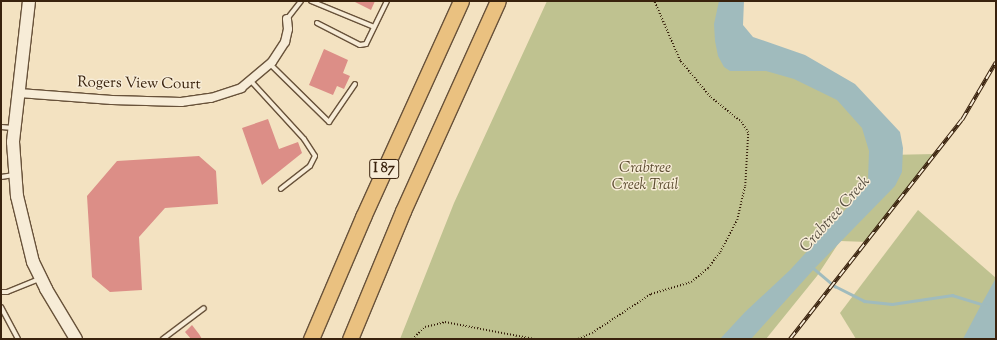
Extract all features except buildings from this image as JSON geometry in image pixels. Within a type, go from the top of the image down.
[{"type":"highway","name":"I 87","points":[[311,339],[357,230],[461,1]]},
{"type":"highway","name":"I 87","points":[[350,339],[403,211],[498,1]]},
{"type":"street","points":[[29,1],[15,128],[15,175],[23,227],[41,279],[76,339]]},
{"type":"street","name":"Rogers View Court","points":[[19,93],[181,102],[212,98],[241,88],[270,64],[285,42],[288,29],[287,20]]},
{"type":"lane","points":[[287,20],[301,1]]},
{"type":"lane","points":[[311,1],[374,27]]},
{"type":"lane","points":[[317,23],[360,45],[366,44],[387,1]]},
{"type":"lane","points":[[270,64],[329,122],[355,84]]},
{"type":"lane","points":[[250,80],[304,139],[315,156],[310,166],[281,189]]},
{"type":"lane","points":[[1,127],[15,128]]},
{"type":"lane","points":[[1,177],[15,175]]},
{"type":"lane","points":[[1,292],[7,292],[41,279]]},
{"type":"lane","points":[[1,307],[18,339]]},
{"type":"lane","points":[[163,339],[204,308]]},
{"type":"path","points":[[578,339],[592,333],[651,294],[690,282],[708,268],[720,252],[734,227],[746,186],[748,133],[742,123],[710,98],[680,61],[654,1]]},
{"type":"path","points":[[412,339],[425,327],[445,322],[534,339]]},
{"type":"green space","name":"Crabtree Creek Trail","points":[[547,1],[732,1],[726,25],[828,81],[887,155],[935,154],[868,242],[840,241],[817,276],[766,339],[400,339],[454,203]]},
{"type":"green space","points":[[918,210],[996,278],[996,339],[856,339],[840,313]]},
{"type":"water","points":[[719,1],[744,1],[743,25],[753,37],[805,55],[855,84],[900,132],[903,148],[902,172],[895,186],[814,269],[751,339],[720,339],[745,312],[790,270],[855,199],[868,179],[869,151],[862,128],[837,100],[794,79],[766,71],[730,71],[724,67],[718,56],[715,41],[714,24]]},
{"type":"water","points":[[996,278],[996,339],[963,339],[982,303]]},
{"type":"waterway","points":[[812,267],[835,286],[864,301],[892,304],[952,295],[984,305]]},
{"type":"railway","points":[[790,339],[962,120],[996,62]]},
{"type":"water label","name":"Crabtree Creek","points":[[836,215]]}]
